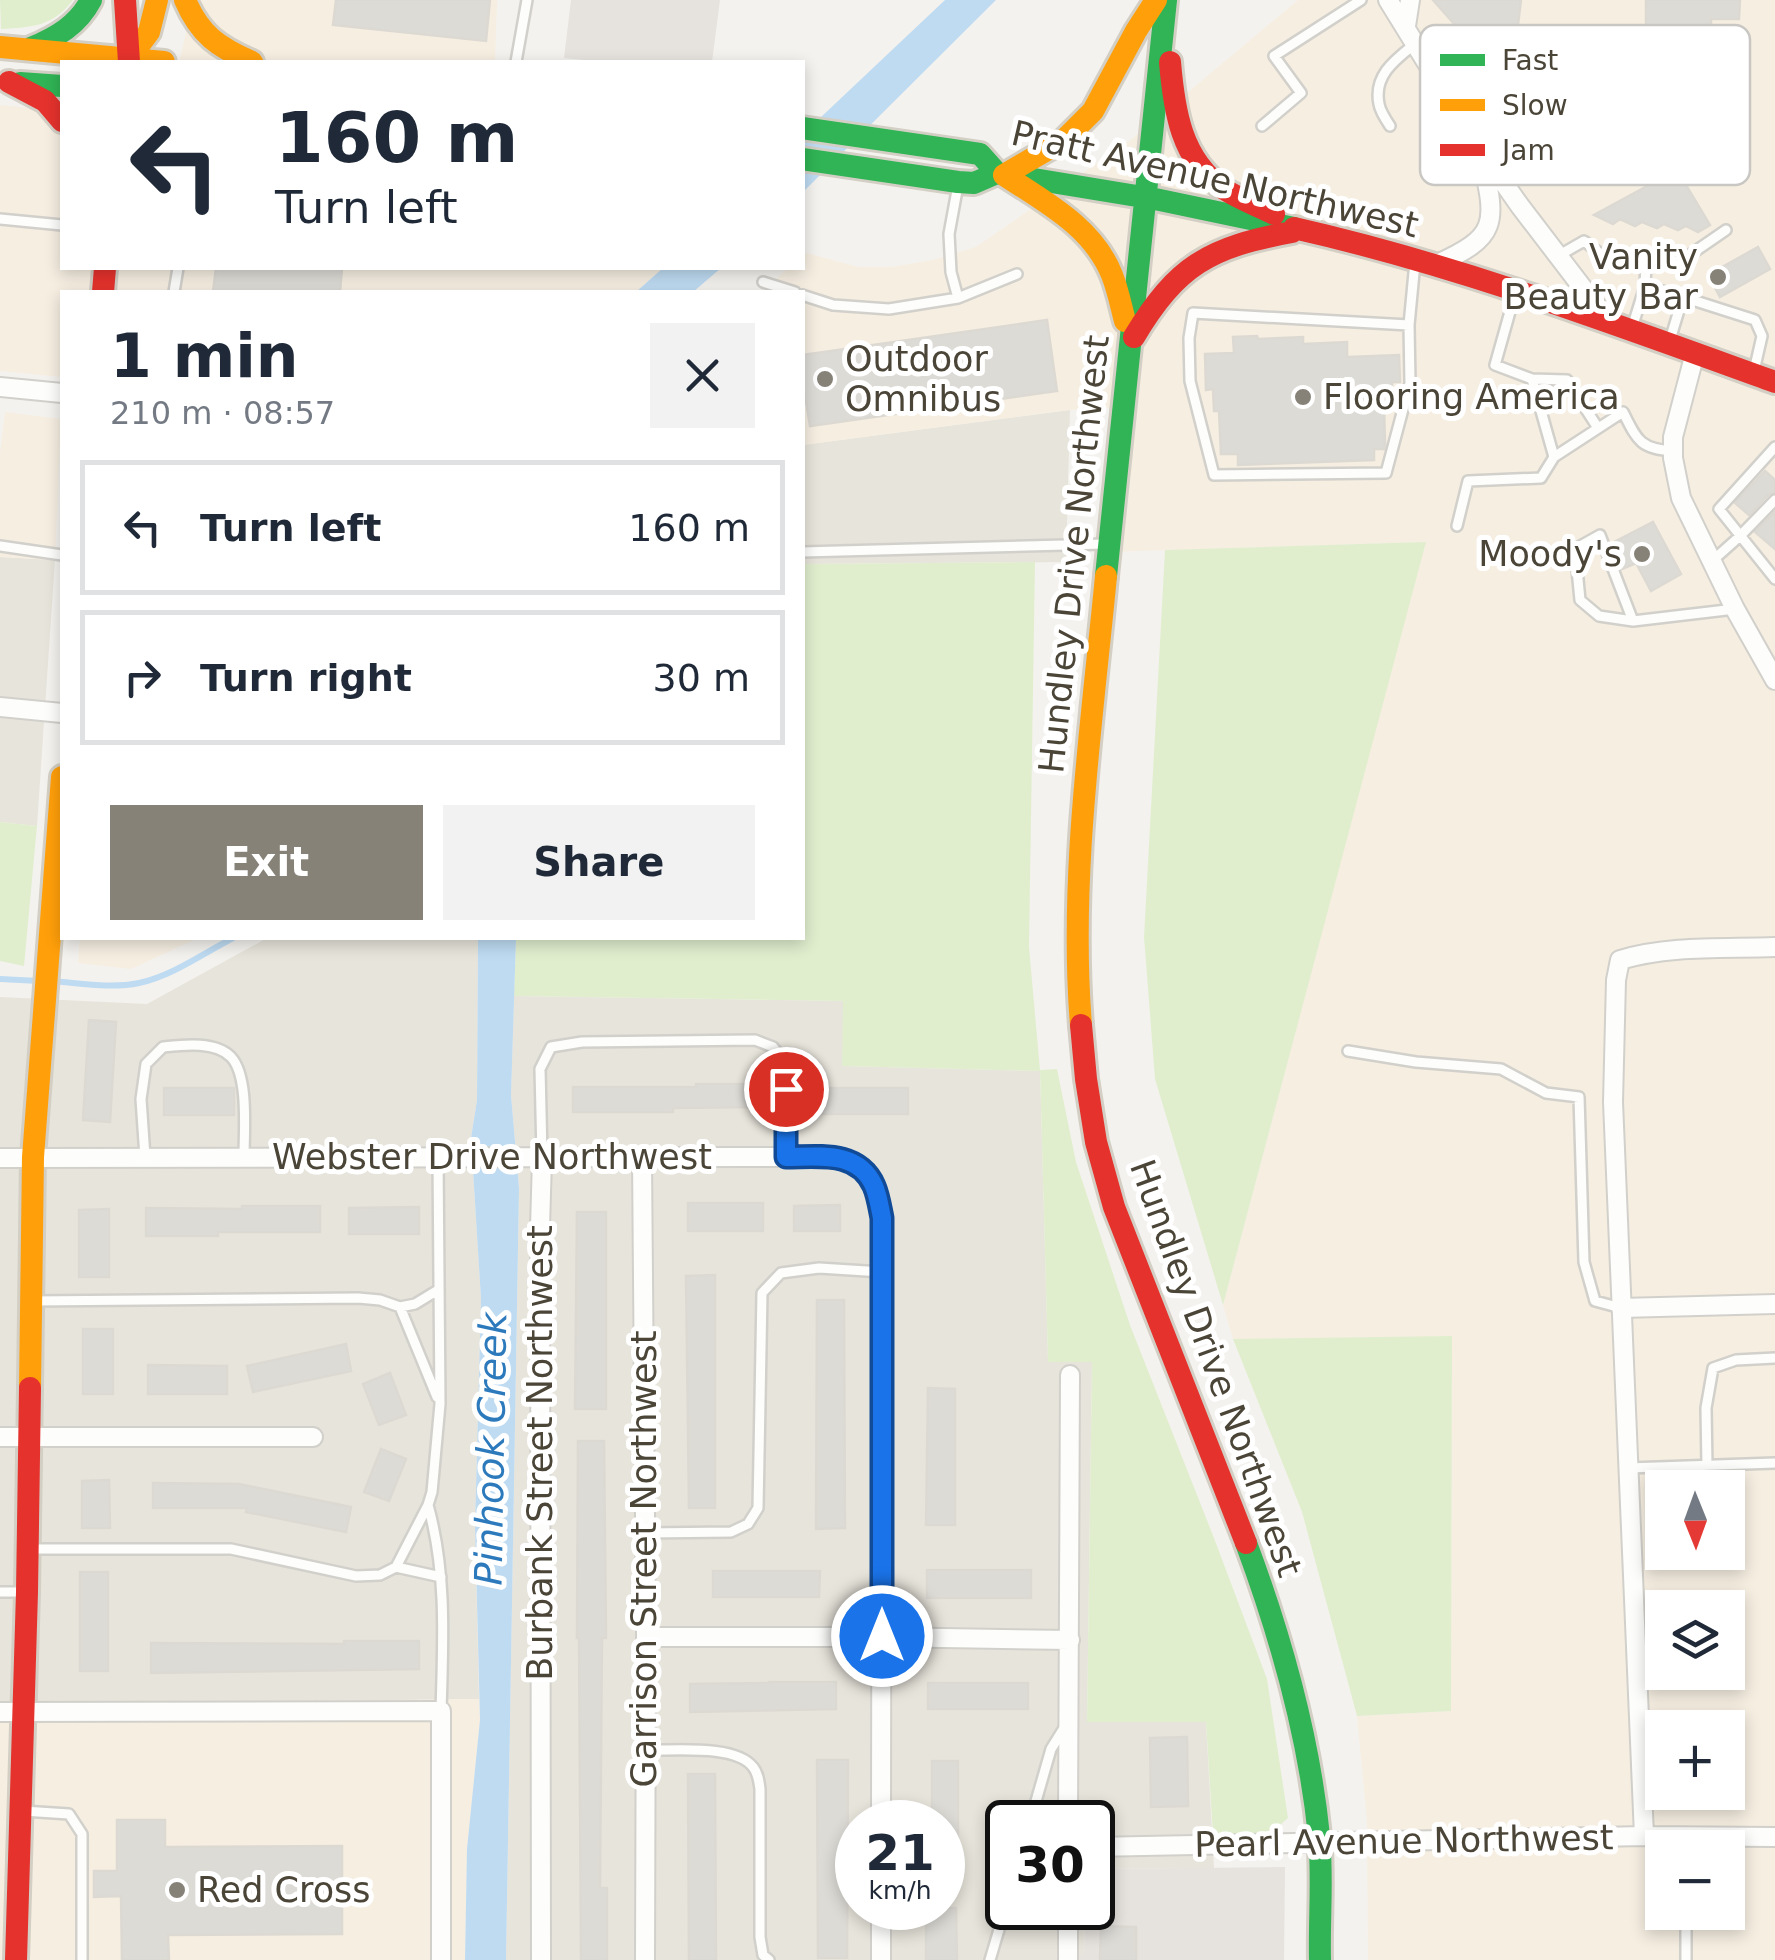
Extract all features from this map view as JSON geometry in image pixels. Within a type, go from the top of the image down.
[{"type":"main road","points":[[26,50],[61,36],[91,0]]},
{"type":"main road","points":[[125,0],[129,60]]},
{"type":"main road","points":[[130,60],[145,44],[153,27],[157,0]]},
{"type":"main road","points":[[185,0],[200,30],[221,49],[247,60]]},
{"type":"main road","points":[[805,159],[958,182],[1001,174],[1064,140],[1094,111],[1156,0]]},
{"type":"main road","points":[[1167,0],[1176,116],[1195,162],[1226,191],[1305,230]]},
{"type":"main road","name":"Hundley Drive Northwest","points":[[1167,0],[1086,792],[1080,969],[1084,1041],[1096,1139],[1108,1192],[1264,1594],[1303,1738],[1319,1842],[1320,1960]]},
{"type":"main road","points":[[0,48],[120,60]]},
{"type":"main road","points":[[4,82],[60,86]]},
{"type":"main road","points":[[4,82],[45,101],[60,119]]},
{"type":"main road","name":"Pratt Avenue Northwest","points":[[805,128],[980,154],[1001,174],[1305,230],[1425,262],[1764,378]]},
{"type":"main road","points":[[1001,174],[1070,218],[1096,248],[1112,274],[1130,346]]},
{"type":"main road","points":[[1130,346],[1148,312],[1177,276],[1230,246],[1305,230]]},
{"type":"main road","points":[[16,1960],[9,1893],[21,1810],[12,1712],[26,1592],[33,1158],[60,801]]},
{"type":"street","points":[[1388,0],[1420,50]]},
{"type":"street","points":[[1406,26],[1410,0]]},
{"type":"street","points":[[1425,262],[1471,248],[1480,240],[1491,208],[1488,185]]},
{"type":"street","points":[[1506,185],[1558,256],[1621,327]]},
{"type":"street","points":[[1695,353],[1679,409],[1673,452],[1681,498],[1775,680]]},
{"type":"street","points":[[0,387],[60,393]]},
{"type":"street","points":[[0,707],[60,713]]},
{"type":"street","points":[[1644,1836],[1613,1102],[1616,980],[1620,960],[1666,950],[1775,947]]},
{"type":"street","name":"Webster Drive Northwest","points":[[0,1158],[786,1157],[839,1158],[861,1166],[874,1186],[882,1218],[881,1800]]},
{"type":"street","name":"Burbank Street Northwest","points":[[541,1960],[542,1158]]},
{"type":"street","name":"Garrison Street Northwest","points":[[642,1158],[645,1960]]},
{"type":"street","points":[[1621,1308],[1775,1304]]},
{"type":"street","points":[[1068,1800],[1070,1375]]},
{"type":"street","points":[[0,1437],[314,1436]]},
{"type":"street","points":[[646,1637],[1070,1640]]},
{"type":"street","points":[[12,1712],[440,1711],[441,1960]]},
{"type":"street","name":"Pearl Avenue Northwest","points":[[1115,1846],[1644,1836]]},
{"type":"street","name":"Pearl Avenue Northwest","points":[[1745,1839],[1775,1837]]},
{"type":"street","points":[[881,1930],[881,1960]]},
{"type":"street","points":[[1068,1930],[1068,1960]]},
{"type":"lane","points":[[516,60],[527,0]]},
{"type":"lane","points":[[1262,126],[1302,93],[1274,56],[1361,0]]},
{"type":"lane","points":[[1390,126],[1378,104],[1380,77],[1416,43]]},
{"type":"lane","points":[[958,182],[949,234],[951,272],[958,298]]},
{"type":"lane","points":[[0,219],[60,226]]},
{"type":"lane","points":[[1558,256],[1584,241],[1602,255],[1646,262],[1682,261],[1726,230]]},
{"type":"lane","points":[[1409,324],[1193,313],[1190,381],[1214,475],[1386,473],[1410,383],[1409,324],[1425,262]]},
{"type":"lane","points":[[1621,327],[1644,286],[1646,262]]},
{"type":"lane","points":[[805,296],[833,305],[890,309],[958,298],[1016,274]]},
{"type":"lane","points":[[762,282],[788,290]]},
{"type":"lane","points":[[1644,286],[1755,320],[1762,336],[1764,378]]},
{"type":"lane","points":[[1515,292],[1495,365],[1532,379],[1567,380],[1598,428]]},
{"type":"lane","points":[[1669,344],[1683,297]]},
{"type":"lane","points":[[1532,379],[1554,457]]},
{"type":"lane","points":[[1457,526],[1468,481],[1541,478],[1554,457],[1623,412],[1636,437],[1650,450],[1673,452]]},
{"type":"lane","points":[[1773,570],[1739,537],[1718,509],[1775,447]]},
{"type":"lane","points":[[1712,561],[1775,500]]},
{"type":"lane","points":[[1633,621],[1600,535],[1574,549],[1580,600],[1598,616],[1633,621],[1735,609]]},
{"type":"lane","points":[[805,552],[1110,544]]},
{"type":"lane","points":[[0,546],[60,554]]},
{"type":"lane","name":"Burbank Street Northwest","points":[[542,1158],[540,1069],[551,1047],[582,1042],[755,1040],[773,1047],[786,1063],[786,1157]]},
{"type":"lane","points":[[145,1157],[141,1099],[146,1064],[163,1047],[188,1045],[228,1054],[238,1068],[243,1097],[244,1156]]},
{"type":"lane","points":[[1348,1051],[1501,1069],[1546,1093],[1579,1096],[1584,1262],[1595,1301],[1621,1308]]},
{"type":"lane","points":[[27,1549],[231,1550],[356,1576],[380,1575],[396,1567],[432,1492],[440,1404],[438,1290],[444,1157]]},
{"type":"lane","points":[[645,1534],[731,1532],[748,1524],[758,1508],[762,1293],[781,1273],[819,1268],[882,1272]]},
{"type":"lane","points":[[31,1301],[358,1298],[400,1307],[415,1304],[438,1290]]},
{"type":"lane","points":[[400,1307],[440,1404]]},
{"type":"lane","points":[[1707,1466],[1706,1408],[1713,1368],[1736,1360],[1775,1358]]},
{"type":"lane","points":[[1628,1468],[1775,1464]]},
{"type":"lane","points":[[428,1505],[441,1577],[440,1711]]},
{"type":"lane","points":[[396,1567],[441,1577]]},
{"type":"lane","points":[[0,1592],[26,1592]]},
{"type":"lane","points":[[1036,1800],[1051,1749],[1067,1723]]},
{"type":"lane","points":[[646,1750],[728,1752],[745,1758],[757,1770],[760,1937],[763,1955],[769,1960]]},
{"type":"lane","points":[[21,1810],[69,1814],[82,1834],[82,1960]]},
{"type":"lane","points":[[990,1960],[999,1930]]},
{"type":"lane","points":[[1686,1930],[1686,1960]]},
{"type":"shaded area","points":[[194,0],[497,0],[495,60],[179,60]]},
{"type":"shaded area","points":[[571,0],[720,0],[712,60],[564,58]]},
{"type":"shaded area","points":[[1298,0],[1775,0],[1775,1960],[1368,1960],[1367,1821],[1357,1716],[1451,1711],[1452,1337],[1233,1339],[1223,1305],[1425,542],[1108,552],[1109,408],[805,445],[805,290],[765,290],[786,270],[805,270],[805,253],[858,267],[892,267],[976,247],[1132,139]]},
{"type":"shaded area","points":[[0,105],[60,111],[60,270],[661,270],[638,290],[60,290],[60,377],[0,371]]},
{"type":"shaded area","points":[[1070,410],[1066,562],[805,564],[805,445]]},
{"type":"shaded area","points":[[5,412],[60,419],[55,560],[0,557],[0,453]]},
{"type":"shaded area","points":[[0,557],[55,560],[37,826],[0,822]]},
{"type":"shaded area","points":[[80,940],[194,940],[131,969],[78,963]]},
{"type":"shaded area","points":[[263,940],[478,940],[477,1100],[471,1138],[481,1299],[475,1526],[479,1699],[0,1705],[0,997],[147,1004]]},
{"type":"shaded area","points":[[514,996],[844,1001],[843,1066],[1040,1071],[1048,1361],[1092,1361],[1087,1722],[1206,1722],[1214,1868],[1115,1869],[1115,1800],[985,1800],[985,1930],[1085,1930],[1084,1956],[1057,1954],[1056,1960],[506,1960],[519,1188],[511,1095]]},
{"type":"shaded area","points":[[479,1699],[467,1849],[465,1960],[0,1960],[0,1705]]},
{"type":"shaded area","points":[[1285,1867],[1284,1960],[1056,1960],[1057,1954],[1084,1955],[1085,1930],[1115,1930],[1115,1869]]},
{"type":"green space","points":[[0,0],[73,0],[49,21],[1,29]]},
{"type":"green space","points":[[1426,542],[1223,1305],[1155,1079],[1144,937],[1165,550]]},
{"type":"green space","points":[[1035,562],[1029,947],[1040,1070],[1057,1069],[1076,1162],[1130,1325],[1267,1679],[1288,1818],[1270,1834],[1213,1835],[1206,1722],[1087,1722],[1092,1362],[1048,1362],[1040,1071],[842,1066],[843,1001],[514,996],[516,940],[805,940],[805,564]]},
{"type":"green space","points":[[0,822],[37,826],[24,966],[0,961]]},
{"type":"green space","points":[[1452,1336],[1451,1711],[1357,1716],[1302,1512],[1233,1339]]},
{"type":"water","points":[[945,0],[996,0],[805,190],[805,132]]},
{"type":"water","points":[[661,270],[719,270],[695,290],[638,290]]},
{"type":"water","name":"Pinhook Creek","points":[[478,940],[516,940],[511,1095],[519,1188],[506,1960],[465,1960],[467,1849],[480,1720],[475,1526],[481,1299],[471,1138],[477,1100]]},
{"type":"building","points":[[336,0],[490,0],[486,41],[333,25]]},
{"type":"building","points":[[1433,0],[1521,0],[1518,25],[1455,25]]},
{"type":"building","points":[[1646,0],[1740,0],[1739,19],[1711,19],[1711,25],[1646,25]]},
{"type":"building","points":[[1649,185],[1686,185],[1710,225],[1698,232],[1686,226],[1678,230],[1642,222],[1635,226],[1620,219],[1613,224],[1594,215]]},
{"type":"building","points":[[1758,247],[1770,269],[1720,297],[1708,275]]},
{"type":"building","points":[[216,270],[342,270],[340,290],[213,290]]},
{"type":"building","points":[[1047,320],[1057,391],[810,426],[805,355]]},
{"type":"building","name":"Flooring America","points":[[1233,337],[1303,337],[1303,344],[1347,342],[1347,357],[1399,355],[1400,382],[1392,382],[1392,404],[1384,404],[1385,444],[1384,449],[1374,449],[1374,460],[1238,465],[1238,454],[1221,454],[1219,411],[1214,411],[1213,389],[1206,390],[1205,354],[1234,353]]},
{"type":"building","points":[[1765,471],[1775,480],[1775,492],[1749,515],[1735,503]]},
{"type":"building","points":[[1775,512],[1775,549],[1755,532]]},
{"type":"building","name":"Moody's","points":[[1653,522],[1681,574],[1651,591],[1636,563],[1622,569],[1612,543]]},
{"type":"building","points":[[89,1020],[116,1022],[110,1122],[83,1120]]},
{"type":"building","points":[[776,1084],[776,1107],[573,1112],[573,1087]]},
{"type":"building","points":[[164,1088],[234,1088],[234,1115],[164,1115]]},
{"type":"building","points":[[807,1088],[908,1088],[908,1114],[808,1114]]},
{"type":"building","points":[[688,1203],[763,1203],[763,1231],[688,1231]]},
{"type":"building","points":[[840,1205],[840,1231],[794,1231],[794,1206]]},
{"type":"building","points":[[320,1206],[320,1232],[146,1236],[146,1208]]},
{"type":"building","points":[[419,1207],[419,1234],[349,1234],[349,1208]]},
{"type":"building","points":[[109,1209],[109,1277],[79,1277],[79,1210]]},
{"type":"building","points":[[577,1212],[606,1212],[606,1409],[575,1409]]},
{"type":"building","points":[[715,1275],[715,1508],[689,1508],[686,1276]]},
{"type":"building","points":[[817,1300],[844,1300],[845,1528],[816,1529]]},
{"type":"building","points":[[83,1329],[113,1329],[113,1394],[83,1394]]},
{"type":"building","points":[[346,1344],[351,1371],[253,1392],[247,1366]]},
{"type":"building","points":[[148,1365],[227,1366],[227,1394],[148,1394]]},
{"type":"building","points":[[390,1373],[406,1415],[379,1425],[363,1384]]},
{"type":"building","points":[[928,1388],[955,1389],[955,1525],[926,1525]]},
{"type":"building","points":[[578,1441],[604,1441],[606,1638],[602,1638],[600,1888],[607,1888],[607,1960],[581,1960]]},
{"type":"building","points":[[381,1449],[406,1459],[389,1501],[364,1492]]},
{"type":"building","points":[[109,1480],[110,1528],[82,1528],[82,1481]]},
{"type":"building","points":[[153,1483],[239,1484],[351,1507],[346,1532],[246,1512],[247,1508],[153,1508]]},
{"type":"building","points":[[927,1570],[1031,1570],[1031,1598],[927,1598]]},
{"type":"building","points":[[713,1571],[820,1571],[819,1597],[713,1597]]},
{"type":"building","points":[[80,1572],[108,1572],[108,1671],[80,1671]]},
{"type":"building","points":[[419,1641],[419,1669],[151,1673],[151,1643]]},
{"type":"building","points":[[836,1682],[836,1709],[690,1712],[690,1684]]},
{"type":"building","points":[[928,1683],[1028,1683],[1028,1709],[928,1709]]},
{"type":"building","points":[[1187,1737],[1188,1806],[1151,1807],[1150,1738]]},
{"type":"building","points":[[817,1760],[848,1760],[848,1800],[835,1800],[835,1930],[847,1930],[847,1958],[818,1958]]},
{"type":"building","points":[[932,1761],[958,1761],[958,1800],[932,1800]]},
{"type":"building","points":[[688,1774],[715,1774],[716,1960],[689,1960]]},
{"type":"building","points":[[117,1820],[165,1820],[165,1847],[342,1846],[342,1934],[168,1935],[169,1960],[122,1960],[121,1896],[94,1897],[94,1871],[117,1871]]},
{"type":"building","points":[[1136,1927],[1136,1960],[1100,1960],[1101,1930]]},
{"type":"building","points":[[926,1930],[956,1930],[957,1960],[926,1960]]},
{"type":"waterway","points":[[51,981],[106,986],[139,983],[176,970],[229,940]]},
{"type":"waterway","points":[[0,979],[39,981]]},
{"type":"traffic: fast","points":[[31,48],[66,29],[91,0]]},
{"type":"traffic: fast","points":[[1106,576],[1166,0]]},
{"type":"traffic: fast","points":[[20,83],[60,86]]},
{"type":"traffic: fast","points":[[805,128],[980,154],[997,173],[1155,199],[1294,228]]},
{"type":"traffic: fast","points":[[805,159],[958,182],[974,183],[997,173]]},
{"type":"traffic: fast","points":[[1246,1543],[1282,1651],[1308,1761],[1320,1851],[1320,1960]]},
{"type":"traffic: slow","points":[[129,59],[149,32],[157,0]]},
{"type":"traffic: slow","points":[[185,0],[211,38],[248,60]]},
{"type":"traffic: slow","points":[[1125,321],[1112,275],[1093,243],[1066,217],[1004,175],[1064,140],[1093,111],[1156,0]]},
{"type":"traffic: slow","points":[[0,47],[142,60]]},
{"type":"traffic: slow","points":[[1081,1025],[1080,857],[1106,576]]},
{"type":"traffic: slow","points":[[30,1388],[33,1157],[60,803]]},
{"type":"traffic: jam","points":[[125,0],[129,60]]},
{"type":"traffic: jam","points":[[1170,62],[1182,133],[1198,164],[1224,189],[1274,214]]},
{"type":"traffic: jam","points":[[9,82],[45,101],[60,119]]},
{"type":"traffic: jam","points":[[1294,228],[1477,278],[1775,382]]},
{"type":"traffic: jam","points":[[1134,337],[1165,292],[1198,263],[1239,245],[1292,232]]},
{"type":"traffic: jam","points":[[103,290],[105,270]]},
{"type":"traffic: jam","points":[[1081,1025],[1096,1142],[1114,1207],[1246,1543]]},
{"type":"traffic: jam","points":[[16,1960],[30,1388]]},
{"type":"place","name":"Vanity Beauty Bar","points":[[1718,277]]},
{"type":"place","name":"Outdoor Omnibus","points":[[825,379]]},
{"type":"place","name":"Flooring America","points":[[1303,397]]},
{"type":"place","name":"Moody's","points":[[1642,554]]},
{"type":"place","name":"Red Cross","points":[[177,1890]]},
{"type":"route","points":[[786,1089],[786,1157],[839,1158],[861,1166],[874,1186],[882,1218],[882,1636]]}]
